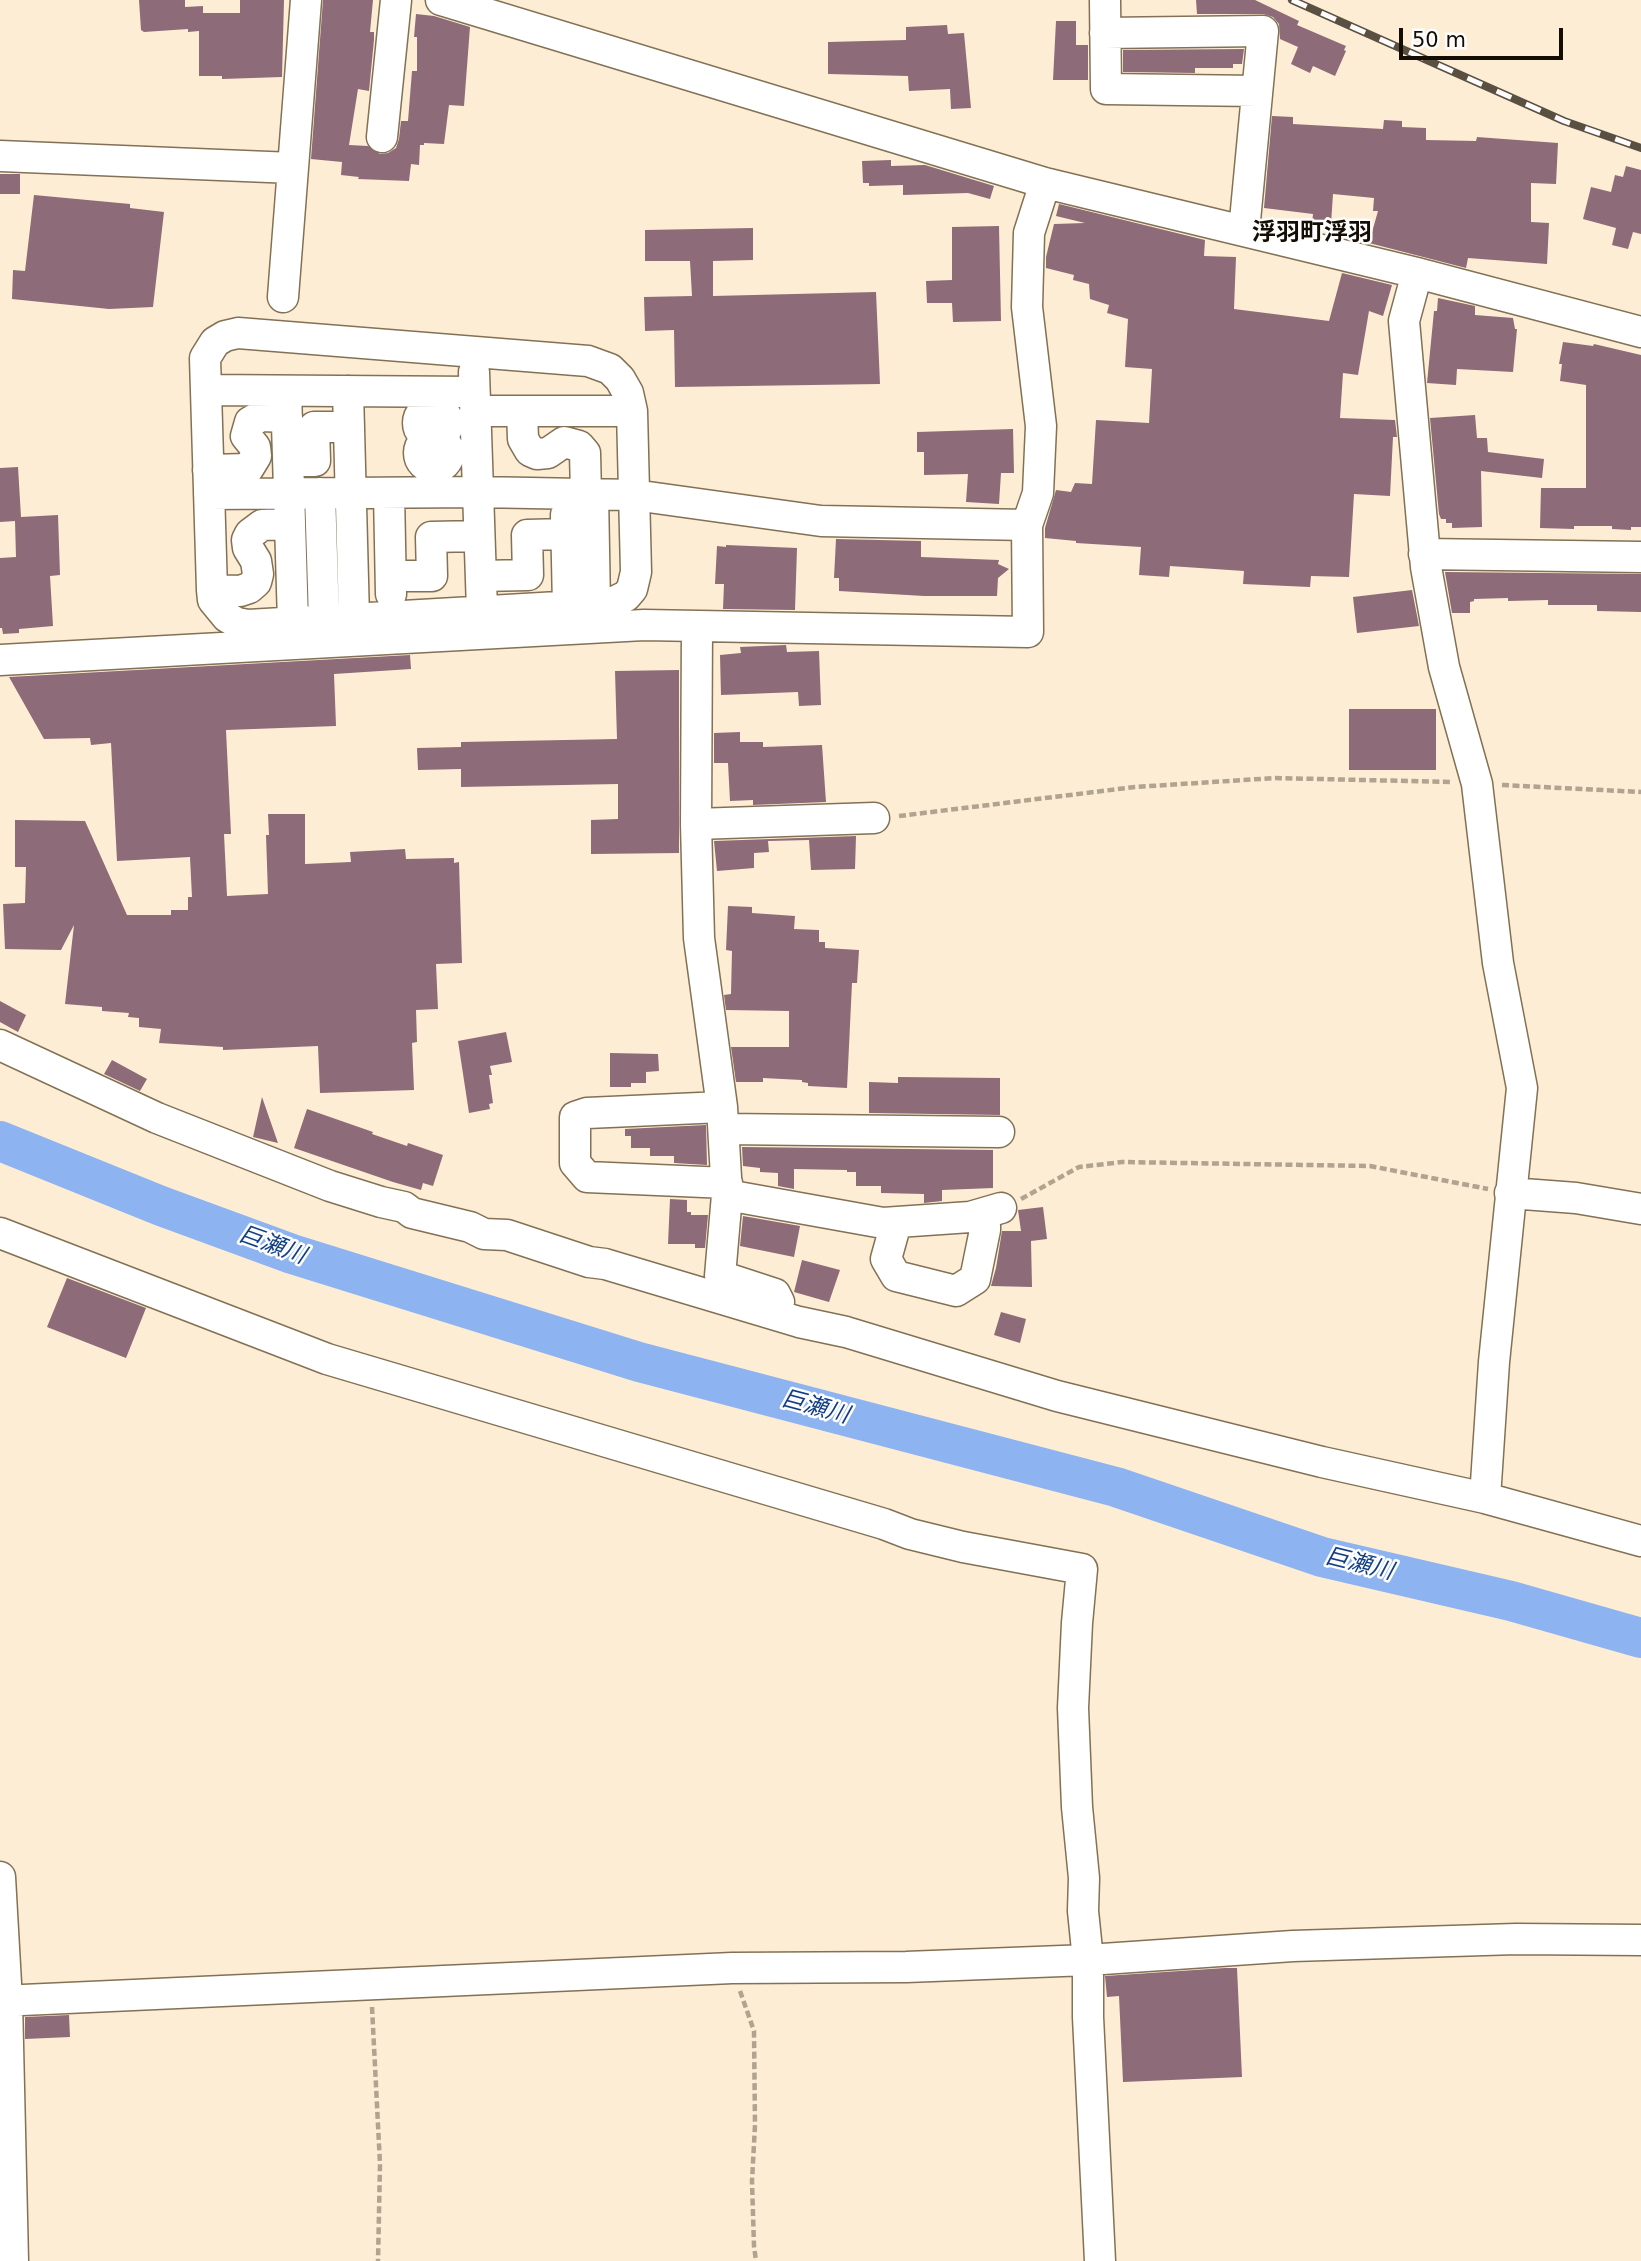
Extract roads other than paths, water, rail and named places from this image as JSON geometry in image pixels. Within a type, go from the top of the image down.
[{"type":"street","points":[[283,296],[306,0]]},
{"type":"street","points":[[382,137],[396,0]]},
{"type":"street","points":[[441,0],[1045,184],[1417,273],[1641,332]]},
{"type":"street","points":[[1105,0],[1106,89],[1257,91]]},
{"type":"street","points":[[1105,33],[1263,31],[1244,231]]},
{"type":"street","points":[[0,156],[293,168]]},
{"type":"street","points":[[0,660],[644,625],[1028,632],[1027,525],[1038,493],[1041,426],[1027,307],[1029,233],[1045,184]]},
{"type":"street","points":[[1417,273],[1404,321],[1424,554],[1444,667],[1477,784],[1498,963],[1522,1088],[1494,1362],[1485,1498]]},
{"type":"street","points":[[238,333],[588,361],[610,369],[628,393],[632,411],[636,572],[632,589],[626,596],[610,604],[248,625],[237,623],[219,609],[212,590],[206,390],[205,358],[215,342],[238,333]]},
{"type":"street","points":[[435,481],[419,454],[425,442],[453,412],[473,351]]},
{"type":"street","points":[[206,390],[286,404]]},
{"type":"street","points":[[208,482],[248,469],[256,456],[255,447],[246,436],[250,422],[286,404],[348,391],[453,412],[632,411]]},
{"type":"street","points":[[348,391],[350,493],[371,564],[392,615]]},
{"type":"street","points":[[286,404],[293,622]]},
{"type":"street","points":[[522,411],[523,439],[530,451],[537,454],[548,453],[564,442],[579,446],[585,453],[581,494],[566,534],[581,606]]},
{"type":"street","points":[[453,412],[478,492],[482,610]]},
{"type":"street","points":[[288,461],[315,461],[314,427],[349,427]]},
{"type":"street","points":[[208,482],[289,493],[389,493],[435,481],[478,492],[634,495],[821,521],[1027,525]]},
{"type":"street","points":[[320,493],[324,620]]},
{"type":"street","points":[[354,618],[389,493]]},
{"type":"street","points":[[581,494],[603,553],[581,606]]},
{"type":"street","points":[[212,590],[240,591],[249,588],[256,582],[258,575],[256,561],[248,548],[247,540],[250,534],[262,525],[290,524]]},
{"type":"street","points":[[481,576],[528,575],[527,535],[566,534]]},
{"type":"street","points":[[371,564],[432,576],[431,537],[479,536]]},
{"type":"street","points":[[1424,554],[1641,557]]},
{"type":"street","points":[[697,626],[696,824],[699,938],[723,1118],[727,1189],[720,1276]]},
{"type":"street","points":[[696,824],[874,818]]},
{"type":"street","points":[[0,1045],[157,1118],[330,1186],[381,1202],[404,1206],[412,1213],[470,1227],[484,1234],[507,1235],[589,1262],[636,1273],[786,1318],[846,1332],[1057,1396],[1322,1462],[1485,1498],[1641,1541]]},
{"type":"street","points":[[896,1223],[887,1259],[896,1276],[957,1291],[975,1279],[985,1230],[993,1210],[970,1217],[883,1223],[727,1189],[587,1177],[575,1163],[575,1116],[587,1113],[723,1118],[999,1132]]},
{"type":"street","points":[[1510,1193],[1576,1198],[1641,1209]]},
{"type":"street","points":[[0,1233],[327,1359],[884,1524],[910,1534],[963,1547],[1082,1569],[1073,1708],[1077,1807],[1084,1878],[1083,1911],[1088,1960],[1088,2017],[1100,2261]]},
{"type":"street","points":[[636,1273],[650,1259],[720,1276],[775,1294],[786,1318]]},
{"type":"street","points":[[0,1877],[13,2261]]},
{"type":"street","points":[[3,2001],[732,1968],[1088,1960],[1293,1946],[1517,1940],[1641,1940]]},
{"type":"waterway","name":"巨瀬川","points":[[0,1141],[161,1206],[292,1254],[639,1362],[1116,1487],[1322,1557],[1511,1601],[1641,1638]]},
{"type":"railway","points":[[1292,0],[1564,121],[1641,148]]},
{"type":"district","name":"浮羽町浮羽","points":[[1312,234]]}]
